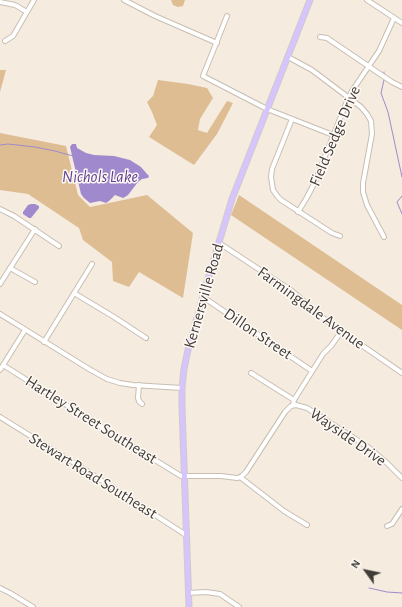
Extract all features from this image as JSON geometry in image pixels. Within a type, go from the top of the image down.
[{"type":"main road","name":"Kernersville Road","points":[[188,607],[182,388],[184,369],[188,350],[232,199],[310,0]]},
{"type":"street","points":[[5,41],[13,36],[34,0]]},
{"type":"street","points":[[124,0],[155,16],[216,43]]},
{"type":"street","points":[[367,0],[402,23]]},
{"type":"street","points":[[0,2],[15,5],[27,12]]},
{"type":"street","points":[[227,16],[203,76],[268,109],[334,135]]},
{"type":"street","name":"Field Sedge Drive","points":[[298,212],[311,192],[348,97],[379,51],[394,18]]},
{"type":"street","points":[[320,37],[327,38],[392,82],[402,87]]},
{"type":"street","points":[[288,57],[307,67],[348,97],[364,110],[371,121],[372,134],[363,183],[363,192],[384,237]]},
{"type":"street","points":[[292,119],[272,169],[272,186],[281,200],[332,233],[340,236]]},
{"type":"street","points":[[0,209],[14,216],[59,246]]},
{"type":"street","points":[[0,284],[34,229]]},
{"type":"street","name":"Farmingdale Avenue","points":[[219,243],[292,291],[341,332],[402,373]]},
{"type":"street","points":[[44,342],[92,264]]},
{"type":"street","points":[[10,268],[34,282]]},
{"type":"street","points":[[74,293],[146,338]]},
{"type":"street","name":"Dillon Street","points":[[203,297],[312,371]]},
{"type":"street","points":[[0,314],[101,376],[120,383],[182,388]]},
{"type":"street","points":[[0,370],[26,330]]},
{"type":"street","points":[[251,373],[294,403],[323,354],[341,332]]},
{"type":"street","name":"Hartley Street Southeast","points":[[3,365],[181,476],[184,476]]},
{"type":"street","points":[[139,385],[138,398],[142,404]]},
{"type":"street","name":"Wayside Drive","points":[[240,478],[246,472],[285,412],[294,403],[307,408],[364,445],[387,463],[402,478]]},
{"type":"street","name":"Stewart Road Southeast","points":[[0,417],[186,535]]},
{"type":"street","points":[[184,476],[221,476],[240,478],[284,511],[307,525]]},
{"type":"street","points":[[387,526],[392,524],[402,509]]},
{"type":"street","points":[[0,588],[33,607]]},
{"type":"street","points":[[188,593],[206,592],[220,594],[239,607]]},
{"type":"shaded area","points":[[171,0],[185,0],[183,6],[178,7],[173,5]]},
{"type":"shaded area","points":[[0,70],[6,70],[0,92]]},
{"type":"shaded area","points":[[158,80],[207,88],[213,98],[200,119],[198,130],[207,133],[227,101],[233,103],[217,134],[194,165],[149,137],[157,125],[147,102],[153,96]]},
{"type":"shaded area","points":[[0,133],[66,146],[78,195],[90,207],[147,195],[193,233],[183,298],[139,272],[129,287],[113,281],[112,262],[83,240],[79,228],[28,194],[0,190]]},
{"type":"shaded area","points":[[239,195],[402,305],[402,330],[231,215]]},
{"type":"water","name":"Nichols Lake","points":[[72,144],[76,144],[77,148],[86,153],[114,156],[130,160],[141,167],[149,176],[148,178],[142,179],[138,182],[128,195],[123,198],[115,195],[106,203],[100,201],[90,203],[81,194],[70,147]]},
{"type":"water","points":[[31,204],[39,206],[39,208],[31,218],[29,218],[23,214],[23,212],[28,205]]},
{"type":"waterway","points":[[384,80],[381,93],[388,112],[402,177]]},
{"type":"waterway","points":[[0,145],[8,144],[35,147],[73,156]]},
{"type":"waterway","points":[[402,196],[397,202],[402,214]]},
{"type":"waterway","points":[[369,588],[387,592],[402,593]]}]
